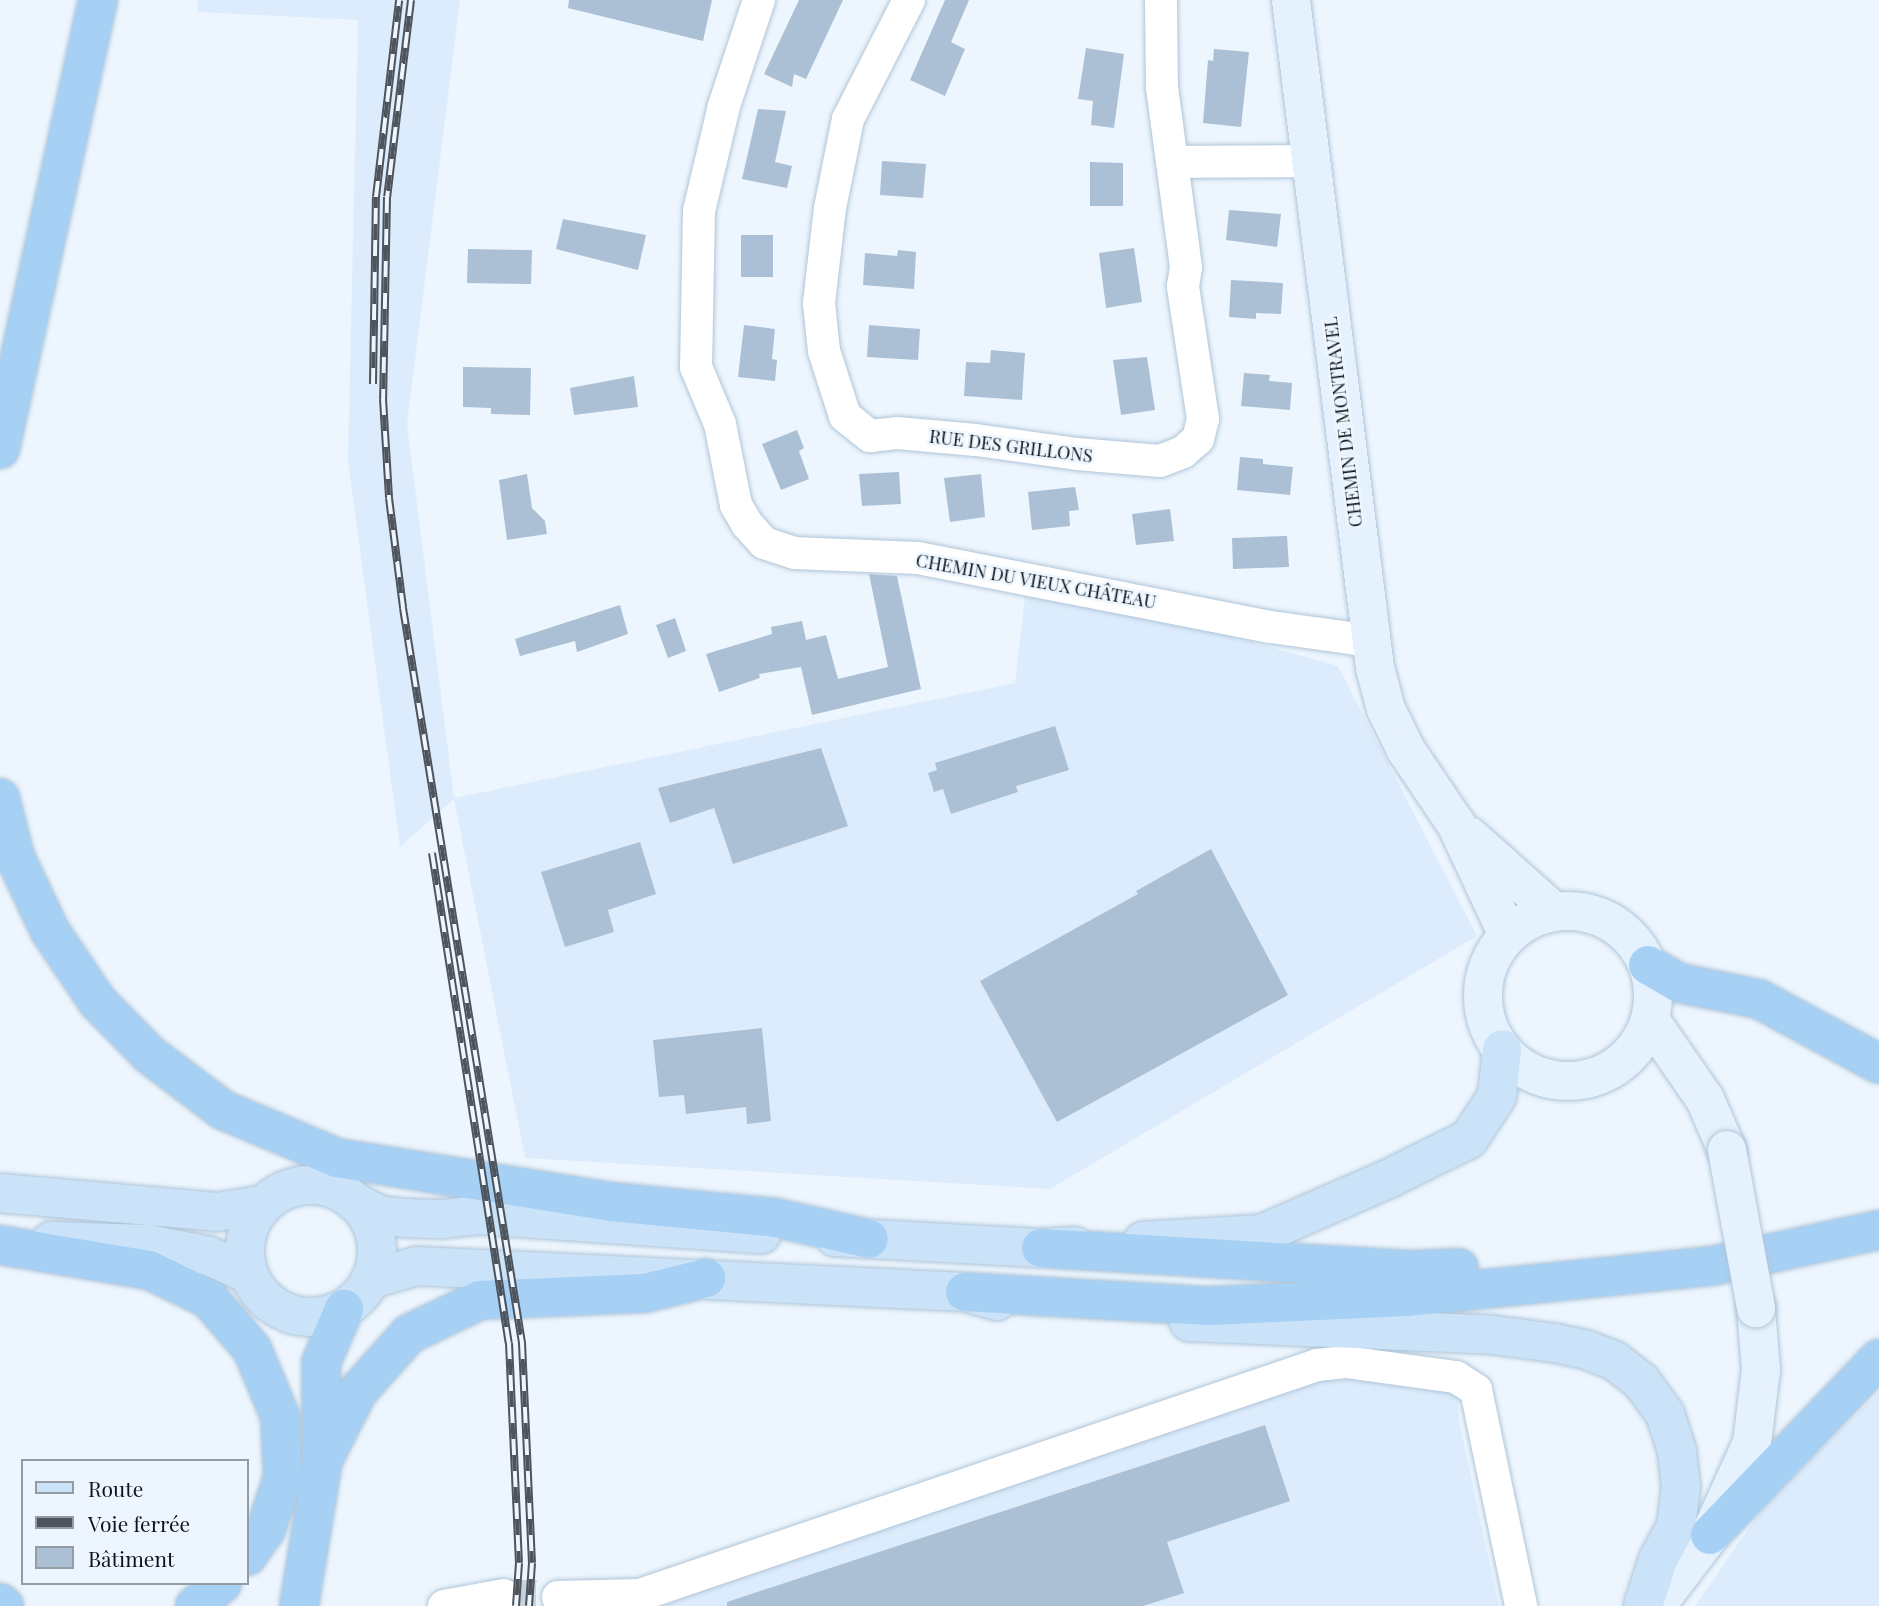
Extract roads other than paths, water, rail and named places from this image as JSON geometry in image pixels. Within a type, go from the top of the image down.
[{"type":"highway","points":[[1,448],[98,0]]},
{"type":"highway","points":[[0,798],[21,869],[50,931],[97,1001],[150,1055],[223,1110],[337,1158],[611,1202],[776,1218],[869,1239]]},
{"type":"highway","points":[[1648,965],[1679,983],[1759,999],[1879,1064]]},
{"type":"highway","points":[[1041,1248],[1411,1270],[1551,1265],[1719,1249],[1879,1210]]},
{"type":"highway","points":[[965,1292],[1210,1306],[1406,1297],[1712,1266],[1879,1230]]},
{"type":"highway","points":[[0,1242],[149,1270],[209,1299],[252,1349],[280,1416],[283,1477],[266,1529],[248,1555]]},
{"type":"highway","points":[[323,1460],[358,1391],[410,1334],[421,1328],[480,1300],[645,1293],[706,1278]]},
{"type":"highway","points":[[299,1606],[323,1460],[321,1363],[344,1309]]},
{"type":"highway","points":[[1710,1535],[1879,1359]]},
{"type":"highway","points":[[195,1606],[220,1585]]},
{"type":"main road","points":[[0,1192],[216,1212],[263,1205],[285,1191],[311,1185],[334,1189],[383,1216],[405,1219],[479,1215],[1041,1248],[1262,1234],[1350,1196],[1469,1139],[1497,1096],[1502,1049]]},
{"type":"main road","points":[[263,1205],[246,1234],[244,1257],[248,1274],[267,1301],[286,1313],[304,1318],[328,1315],[344,1309],[362,1294],[371,1279],[377,1257],[376,1242],[369,1220],[354,1202]]},
{"type":"main road","points":[[0,1242],[148,1244],[209,1256],[248,1274]]},
{"type":"main road","points":[[371,1279],[417,1266],[965,1292],[1042,1314],[1494,1335],[1565,1345],[1615,1361],[1641,1381],[1665,1414],[1677,1451],[1681,1487],[1676,1526],[1658,1560],[1643,1606]]},
{"type":"street","name":"CHEMIN DU VIEUX CHÂTEAU","points":[[759,0],[724,106],[699,211],[696,367],[720,424],[736,505],[747,524],[764,543],[794,552],[918,558],[1271,627],[1356,639],[1369,637]]},
{"type":"street","name":"RUE DES GRILLONS","points":[[909,0],[848,119],[830,208],[820,289],[824,351],[845,416],[870,436],[897,433],[1160,461],[1183,452],[1198,439],[1203,419],[1183,286],[1185,267],[1162,88],[1161,0]]},
{"type":"street","name":"CHEMIN DE MONTRAVEL","points":[[1291,0],[1369,637],[1386,709],[1406,750],[1456,824],[1508,935]]},
{"type":"street","points":[[1173,162],[1310,161]]},
{"type":"street","name":"CHEMIN DE MONTRAVEL","points":[[1456,824],[1554,912]]},
{"type":"street","points":[[1554,912],[1583,912],[1610,922],[1633,940],[1648,965],[1654,992],[1650,1020],[1640,1043],[1624,1061],[1600,1076],[1573,1081],[1547,1079],[1522,1068],[1502,1049],[1489,1028],[1483,1003],[1489,967],[1508,935],[1529,920],[1554,912]]},
{"type":"street","points":[[1650,1020],[1705,1099],[1727,1150],[1756,1308],[1761,1370],[1752,1443],[1710,1535],[1656,1606]]},
{"type":"street","points":[[1624,1061],[1705,1099]]},
{"type":"street","points":[[558,1597],[640,1595],[1317,1365],[1346,1362],[1456,1377],[1476,1390],[1521,1606]]},
{"type":"street","points":[[444,1606],[504,1595]]},
{"type":"tunnel","points":[[504,1595],[558,1597]]},
{"type":"railway","points":[[373,384],[376,197],[399,0]]},
{"type":"railway","points":[[411,0],[387,197],[383,399],[389,498],[403,608],[522,1343],[532,1563],[529,1606]]},
{"type":"railway","points":[[432,853],[509,1343],[519,1563],[516,1606]]}]
